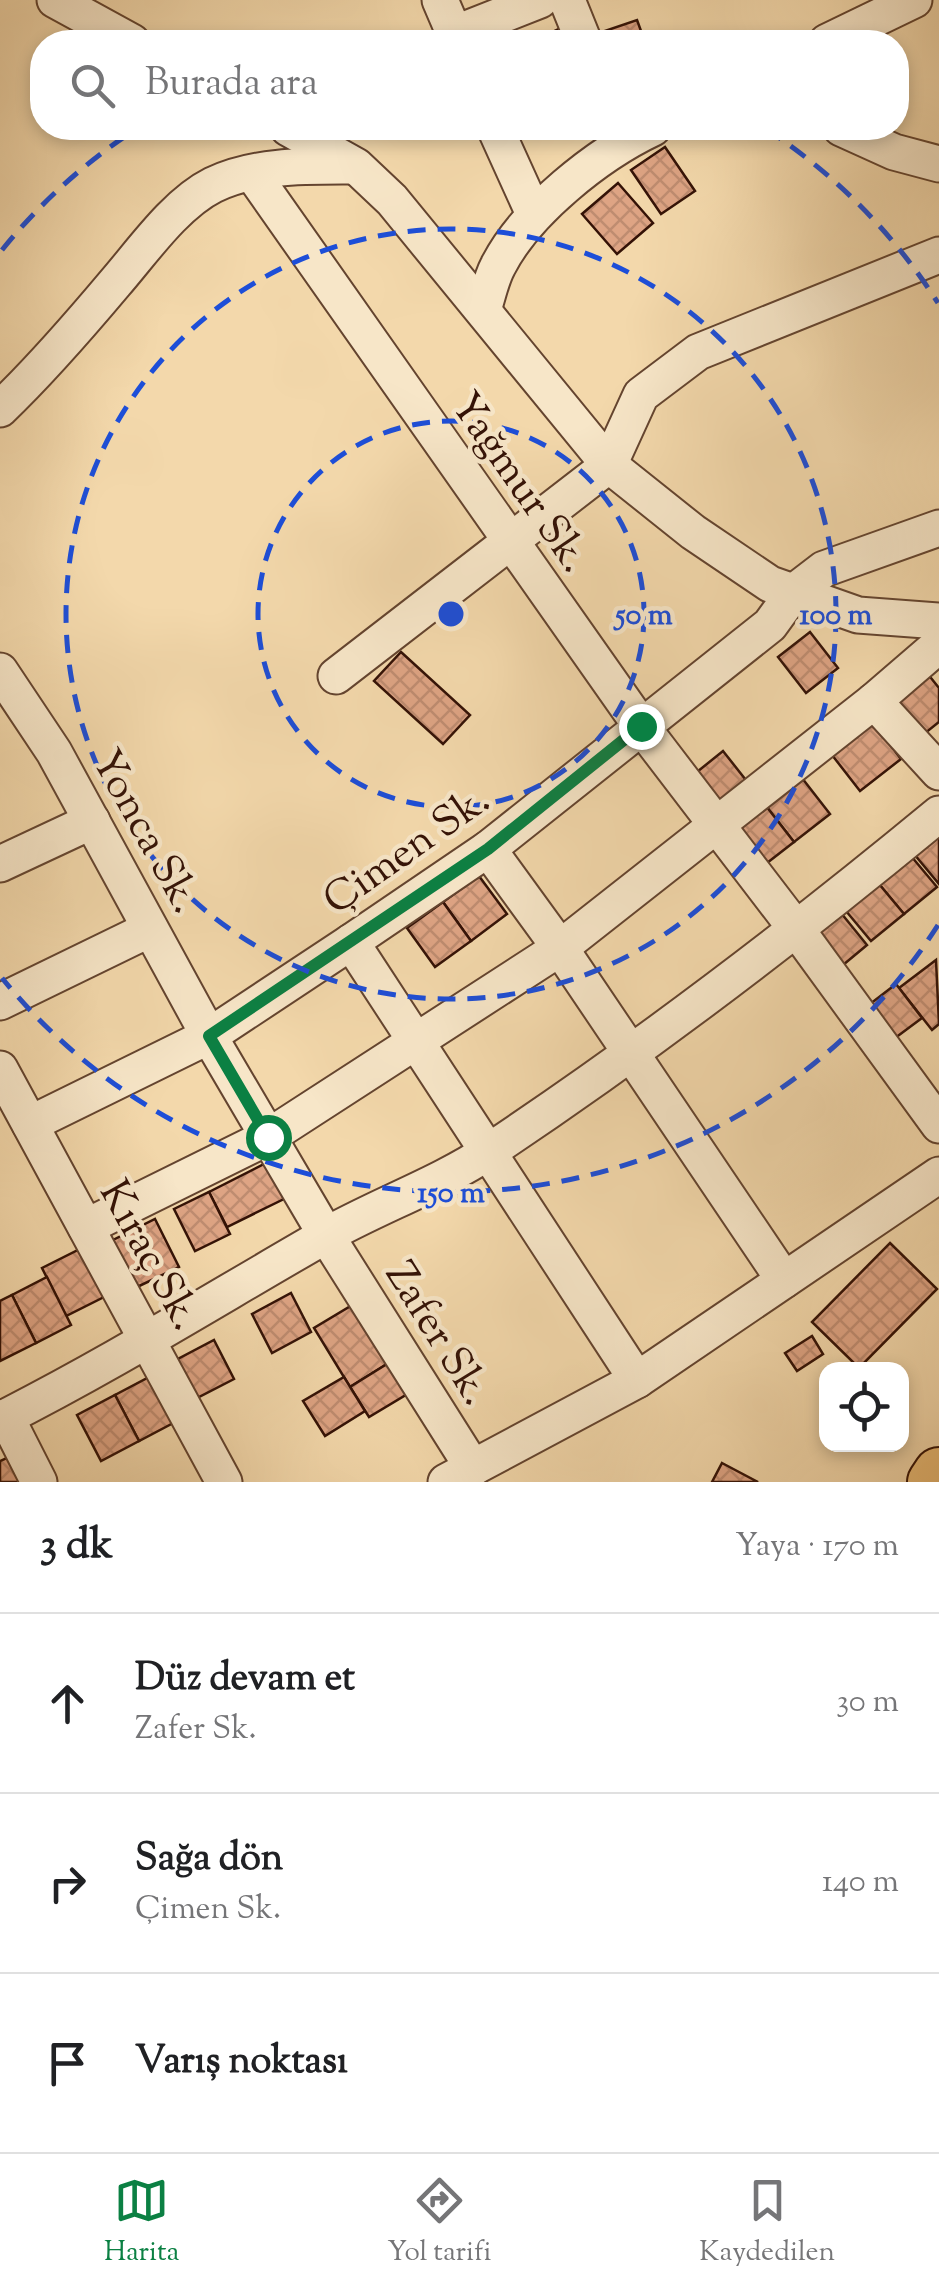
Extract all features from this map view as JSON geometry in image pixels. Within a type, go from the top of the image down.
[{"type":"highway","points":[[934,1482],[939,1473]]},
{"type":"street","points":[[54,0],[110,30]]},
{"type":"street","points":[[440,0],[453,30]]},
{"type":"street","points":[[474,30],[540,0]]},
{"type":"street","points":[[567,0],[579,30]]},
{"type":"street","points":[[852,30],[914,0]]},
{"type":"street","points":[[309,140],[356,166],[392,200],[610,466],[708,542],[770,584],[858,614],[939,621]]},
{"type":"street","points":[[501,140],[534,214]]},
{"type":"street","points":[[483,310],[497,268],[516,235],[534,214],[622,140]]},
{"type":"street","points":[[868,140],[939,164]]},
{"type":"street","points":[[0,409],[48,361],[170,219],[212,185],[252,173],[302,166],[356,166]]},
{"type":"street","name":"Yağmur Sk.","points":[[252,173],[641,726],[798,930],[939,1125]]},
{"type":"street","points":[[336,676],[610,466],[641,396],[698,352],[939,254]]},
{"type":"street","name":"Çimen Sk.","points":[[30,1124],[209,1036],[488,849],[770,625],[794,592],[824,569],[939,528]]},
{"type":"street","points":[[86,1227],[268,1137],[560,948],[874,701],[939,645]]},
{"type":"street","name":"Yonca Sk.","points":[[0,671],[54,752],[209,1036]]},
{"type":"street","points":[[874,701],[939,772]]},
{"type":"street","points":[[39,1482],[3,1419],[148,1342],[326,1235],[486,1153],[630,1054],[798,930],[939,814]]},
{"type":"street","points":[[0,864],[92,822]]},
{"type":"street","points":[[488,849],[560,948],[784,1280]]},
{"type":"street","points":[[0,1002],[150,929]]},
{"type":"street","points":[[351,942],[636,1380]]},
{"type":"street","name":"Zafer Sk.","points":[[209,1036],[326,1235],[479,1473]]},
{"type":"street","name":"Kıraç Sk.","points":[[0,1070],[224,1482]]},
{"type":"street","points":[[479,1473],[636,1380],[939,1175]]},
{"type":"building","points":[[637,20],[641,30],[608,30]]},
{"type":"building","points":[[665,147],[695,191],[661,214],[631,170]]},
{"type":"building","points":[[618,183],[653,223],[617,254],[582,214]]},
{"type":"building","points":[[810,632],[838,668],[806,693],[778,657]]},
{"type":"building","points":[[401,652],[470,715],[443,744],[374,681]]},
{"type":"building","points":[[927,673],[939,688],[939,722],[914,742],[886,706]]},
{"type":"building","points":[[873,722],[901,759],[860,791],[832,755]]},
{"type":"building","points":[[723,751],[753,789],[721,814],[692,776]]},
{"type":"building","points":[[802,778],[830,814],[794,842],[766,806]]},
{"type":"building","points":[[766,806],[794,842],[758,870],[730,834]]},
{"type":"building","points":[[939,823],[939,884],[909,848]]},
{"type":"building","points":[[906,850],[937,887],[904,914],[874,878]]},
{"type":"building","points":[[479,876],[507,914],[471,941],[443,902]]},
{"type":"building","points":[[874,878],[904,914],[871,941],[841,905]]},
{"type":"building","points":[[443,902],[471,941],[435,967],[407,928]]},
{"type":"building","points":[[837,908],[867,945],[837,970],[806,934]]},
{"type":"building","points":[[936,960],[939,1024],[932,1030],[899,988]]},
{"type":"building","points":[[896,984],[922,1018],[887,1044],[861,1011]]},
{"type":"building","points":[[268,1162],[286,1198],[227,1227],[209,1192]]},
{"type":"building","points":[[209,1192],[230,1234],[195,1251],[174,1209]]},
{"type":"building","points":[[155,1219],[179,1267],[135,1288],[111,1241]]},
{"type":"building","points":[[890,1243],[937,1289],[865,1362],[853,1362],[812,1322]]},
{"type":"building","points":[[86,1246],[110,1294],[66,1316],[42,1268]]},
{"type":"building","points":[[47,1277],[71,1325],[36,1343],[12,1295]]},
{"type":"building","points":[[291,1293],[311,1332],[272,1353],[252,1314]]},
{"type":"building","points":[[12,1295],[36,1343],[0,1361],[0,1301]]},
{"type":"building","points":[[359,1301],[395,1359],[350,1387],[314,1328]]},
{"type":"building","points":[[812,1336],[823,1354],[797,1371],[785,1353]]},
{"type":"building","points":[[214,1340],[234,1379],[195,1399],[174,1361]]},
{"type":"building","points":[[395,1359],[414,1390],[369,1417],[350,1387]]},
{"type":"building","points":[[153,1375],[177,1421],[139,1441],[115,1395]]},
{"type":"building","points":[[344,1377],[365,1411],[325,1436],[303,1401]]},
{"type":"building","points":[[115,1395],[139,1441],[101,1461],[77,1415]]},
{"type":"building","points":[[11,1456],[25,1482],[0,1482],[0,1461]]},
{"type":"building","points":[[722,1463],[758,1482],[712,1482]]},
{"type":"route","points":[[268,1137],[209,1036],[488,849],[641,726]]}]
